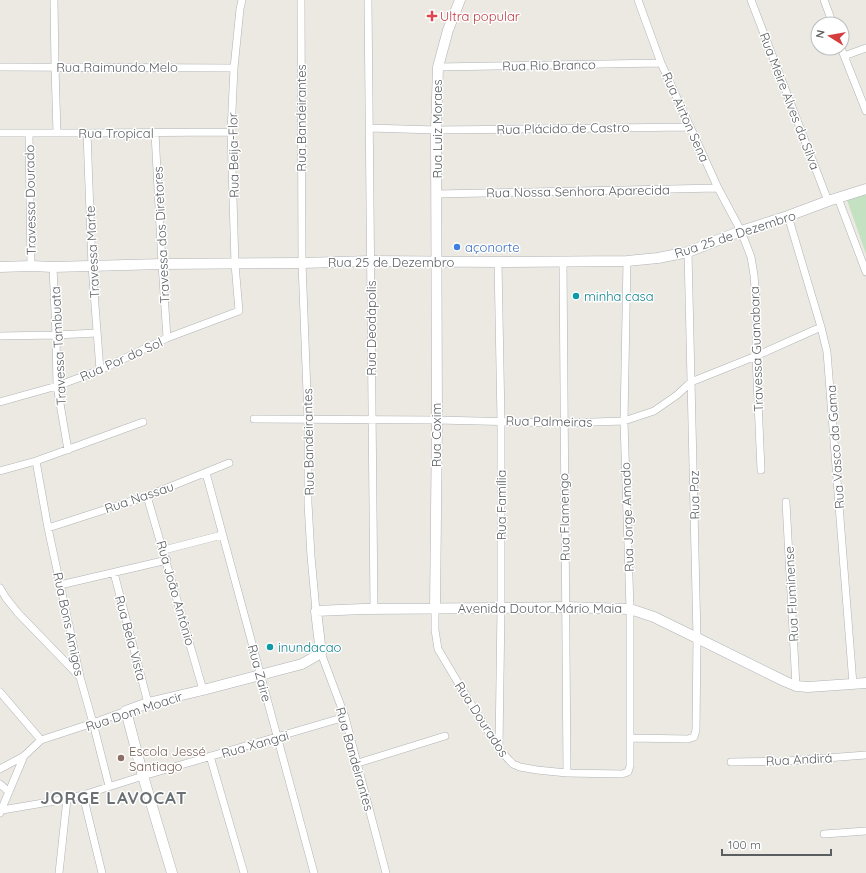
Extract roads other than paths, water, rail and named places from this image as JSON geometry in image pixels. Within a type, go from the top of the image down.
[{"type":"street","points":[[54,0],[58,132]]},
{"type":"street","name":"Rua Beija-Flor","points":[[239,311],[235,264],[231,132],[234,68],[242,0]]},
{"type":"street","name":"Rua Bandeirantes","points":[[301,0],[302,263],[308,419],[308,504],[316,611],[321,653],[345,717],[386,873]]},
{"type":"street","name":"Rua Deodápolis","points":[[368,0],[374,609]]},
{"type":"street","name":"Rua Luiz Moraes","points":[[436,262],[436,130],[438,67],[448,30],[460,0]]},
{"type":"street","name":"Rua Airton Sena","points":[[638,0],[661,63],[718,188],[741,231]]},
{"type":"street","name":"Rua Meire Alves da Silva","points":[[751,0],[833,200],[866,272]]},
{"type":"street","points":[[824,0],[830,16]]},
{"type":"street","points":[[850,54],[866,48]]},
{"type":"street","points":[[844,56],[866,111]]},
{"type":"street","name":"Rua Rio Branco","points":[[438,67],[661,63]]},
{"type":"street","name":"Rua Raimundo Melo","points":[[0,66],[234,68]]},
{"type":"street","name":"Rua Plácido de Castro","points":[[370,128],[436,130],[690,127]]},
{"type":"street","name":"Rua Tropical","points":[[0,133],[231,132]]},
{"type":"street","name":"Travessa Dourado","points":[[29,133],[31,266]]},
{"type":"street","name":"Travessa Marte","points":[[86,133],[92,266],[100,370]]},
{"type":"street","name":"Travessa dos Diretores","points":[[155,133],[167,338]]},
{"type":"street","name":"Rua Nossa Senhora Aparecida","points":[[437,194],[718,188]]},
{"type":"street","name":"Rua 25 de Dezembro","points":[[0,267],[371,261],[627,261],[658,258],[688,252],[741,231],[866,189]]},
{"type":"street","name":"Rua Vasco da Gama","points":[[788,216],[827,352],[853,684]]},
{"type":"street","name":"Travessa Guanabara","points":[[741,231],[751,257],[754,275],[761,470]]},
{"type":"street","name":"Rua Paz","points":[[630,738],[688,739],[694,737],[696,730],[697,638],[688,252]]},
{"type":"street","name":"Rua Jorge Amado","points":[[627,261],[624,421],[630,609],[630,766],[628,772]]},
{"type":"street","name":"Rua Coxim","points":[[435,608],[437,420],[436,262]]},
{"type":"street","name":"Rua Família","points":[[498,262],[501,421],[499,748]]},
{"type":"street","name":"Rua Flamengo","points":[[562,262],[567,773]]},
{"type":"street","name":"Travessa Tambuata","points":[[54,267],[57,386],[68,450]]},
{"type":"street","name":"Rua Por do Sol","points":[[0,402],[57,386],[100,370],[167,338],[239,311]]},
{"type":"street","name":"Rua Palmeiras","points":[[254,419],[372,419],[563,423],[624,421],[654,411],[677,395],[691,382],[756,356],[821,327]]},
{"type":"street","points":[[0,336],[97,333]]},
{"type":"street","points":[[0,471],[36,461],[143,422]]},
{"type":"street","name":"Rua Bons Amigos","points":[[36,461],[48,528],[80,677],[109,786]]},
{"type":"street","name":"Rua Nassau","points":[[48,528],[147,496],[229,463]]},
{"type":"street","name":"Rua Zaire","points":[[206,473],[314,873]]},
{"type":"street","name":"Rua João Antônio","points":[[147,496],[167,560],[203,690]]},
{"type":"street","name":"Rua Fluminense","points":[[786,502],[796,686]]},
{"type":"street","points":[[164,550],[222,535]]},
{"type":"street","points":[[60,585],[167,560]]},
{"type":"street","name":"Rua Bela Vista","points":[[114,573],[148,703]]},
{"type":"street","points":[[0,588],[18,613],[80,677]]},
{"type":"street","name":"Avenida Doutor Mário Maia","points":[[316,611],[565,606],[630,609],[654,617],[796,686],[808,687],[866,682]]},
{"type":"street","name":"Rua Dourados","points":[[435,608],[435,630],[438,649],[499,748],[509,760],[520,767],[537,770],[567,773],[625,774],[628,772]]},
{"type":"street","name":"Rua Dom Moacir","points":[[0,769],[24,756],[41,740],[148,703],[302,664],[321,653]]},
{"type":"street","points":[[0,692],[41,740]]},
{"type":"street","points":[[126,711],[172,873]]},
{"type":"street","name":"Rua Xangai","points":[[1,812],[83,795],[109,786],[345,717]]},
{"type":"street","points":[[358,763],[445,736]]},
{"type":"street","name":"Rua Andirá","points":[[731,762],[786,761],[866,755]]},
{"type":"street","points":[[1,812],[24,756]]},
{"type":"street","points":[[210,756],[243,873]]},
{"type":"street","points":[[0,784],[9,792]]},
{"type":"street","points":[[83,795],[102,873]]},
{"type":"street","points":[[59,873],[67,799]]},
{"type":"street","points":[[824,834],[866,831]]},
{"type":"place","name":"Ultra popular","points":[[432,16]]},
{"type":"place","name":"açonorte","points":[[457,247]]},
{"type":"place","name":"minha casa","points":[[576,296]]},
{"type":"place","name":"inundacao","points":[[270,647]]},
{"type":"place","name":"Escola Jessé Santiago","points":[[121,758]]},
{"type":"district","name":"JORGE LAVOCAT","points":[[114,798]]}]
